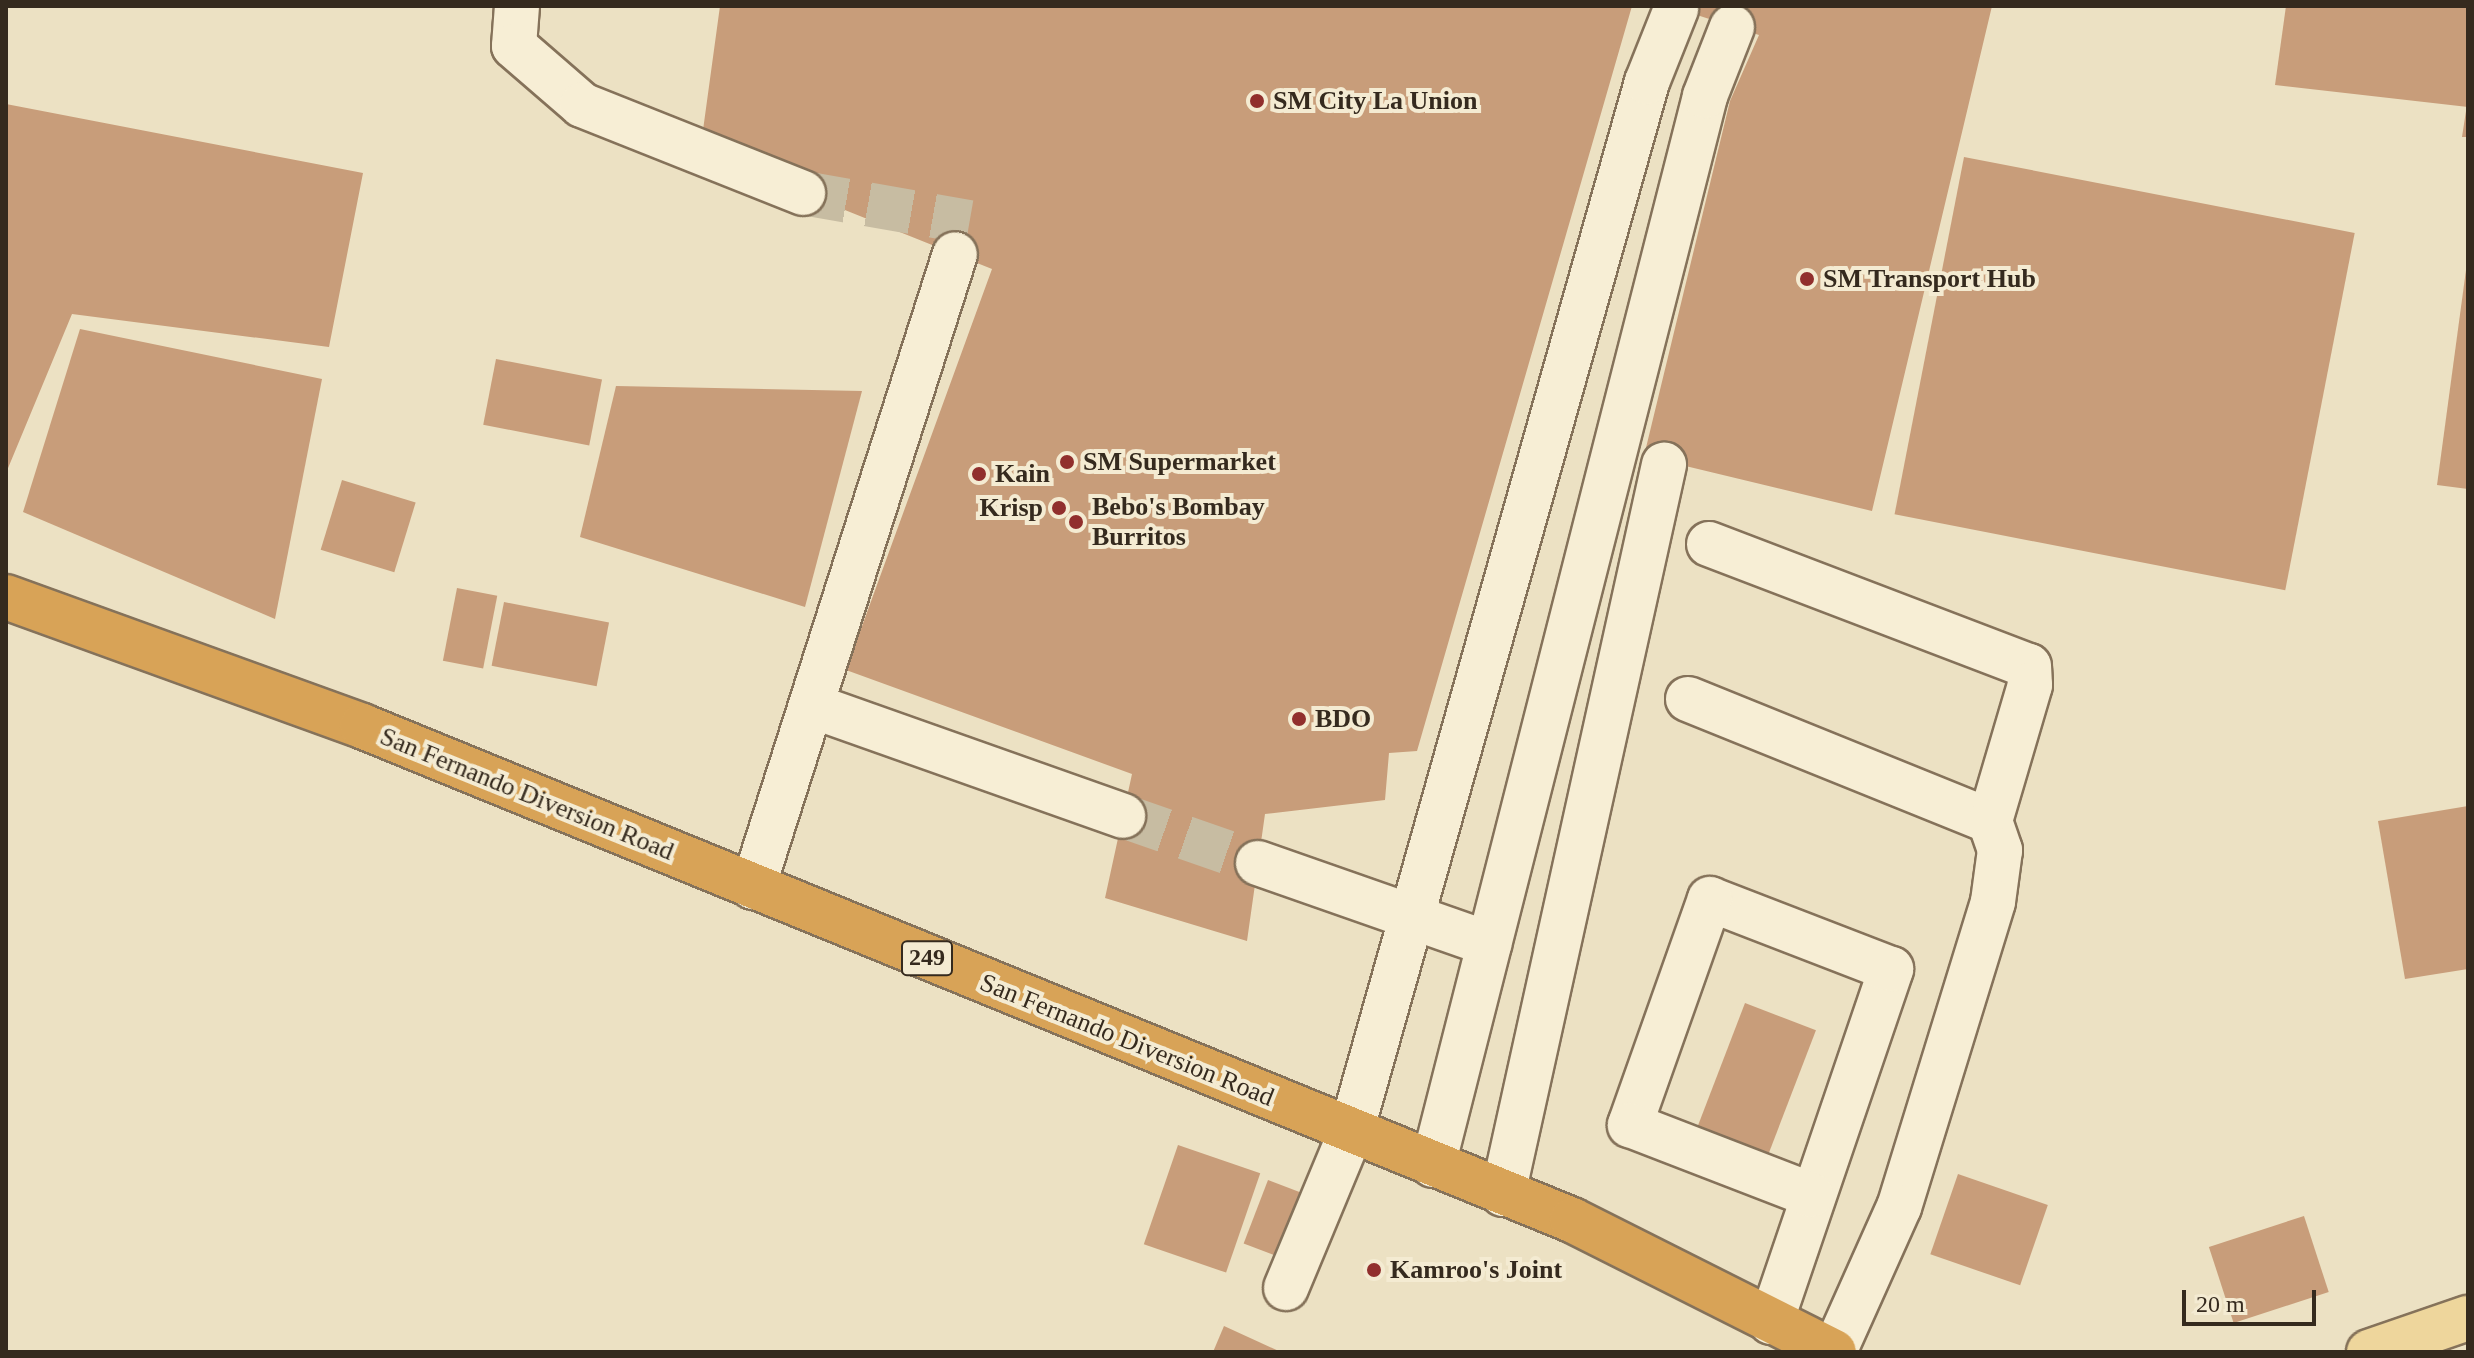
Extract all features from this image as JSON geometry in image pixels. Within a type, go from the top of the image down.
[{"type":"highway","name":"San Fernando Diversion Road","points":[[6,597],[362,726],[1572,1220],[1834,1352]]},
{"type":"main road","points":[[2369,1352],[2468,1318]]},
{"type":"street","points":[[517,6],[514,46],[582,105],[803,193]]},
{"type":"street","points":[[1286,1288],[1351,1132],[1647,82],[1676,9]]},
{"type":"street","points":[[1433,1165],[1705,96],[1732,27]]},
{"type":"street","points":[[753,887],[955,254]]},
{"type":"street","points":[[1503,1194],[1664,465]]},
{"type":"street","points":[[1709,544],[2029,666],[2030,685],[1990,821],[2000,850],[1993,902],[1899,1207],[1834,1352]]},
{"type":"street","points":[[1688,699],[1990,821]]},
{"type":"street","points":[[813,706],[1123,816]]},
{"type":"street","points":[[1258,863],[1489,944]]},
{"type":"street","points":[[1771,1322],[1811,1195],[1891,969],[1710,899],[1630,1125],[1811,1195]]},
{"type":"building","points":[[720,6],[1632,6],[1417,751],[1389,753],[1385,800],[1265,814],[1247,941],[1105,898],[1132,774],[846,670],[992,269],[700,152]]},
{"type":"building","name":"SM Transport Hub","points":[[1669,6],[1992,6],[1872,511],[1644,456],[1730,101],[1759,35]]},
{"type":"building","points":[[2286,6],[2468,6],[2468,107],[2275,85]]},
{"type":"building","points":[[6,104],[363,173],[329,347],[72,314],[6,473]]},
{"type":"building","points":[[2466,111],[2468,137],[2462,137]]},
{"type":"building","points":[[1964,157],[2355,233],[2285,590],[1895,514]]},
{"type":"building","points":[[2468,270],[2468,489],[2437,485]]},
{"type":"building","points":[[80,329],[322,379],[275,619],[23,512]]},
{"type":"building","points":[[496,359],[602,380],[589,445],[483,425]]},
{"type":"building","points":[[616,386],[862,391],[805,607],[580,537]]},
{"type":"building","points":[[342,480],[416,503],[394,572],[321,550]]},
{"type":"building","points":[[457,588],[497,596],[483,668],[443,661]]},
{"type":"building","points":[[504,602],[609,622],[597,686],[492,666]]},
{"type":"building","points":[[2468,806],[2468,969],[2405,979],[2378,821]]},
{"type":"building","points":[[1745,1003],[1816,1030],[1764,1165],[1693,1137]]},
{"type":"building","points":[[1178,1145],[1260,1173],[1226,1273],[1144,1244]]},
{"type":"building","points":[[1958,1174],[2048,1205],[2020,1285],[1930,1254]]},
{"type":"building","points":[[1268,1180],[1305,1194],[1281,1258],[1244,1243]]},
{"type":"building","points":[[2304,1216],[2329,1292],[2234,1323],[2209,1247]]},
{"type":"building","points":[[1224,1326],[1281,1352],[1213,1352]]},
{"type":"tunnel","points":[[803,193],[969,222]]},
{"type":"tunnel","points":[[1123,816],[1258,863]]},
{"type":"place","name":"SM City La Union","points":[[1257,101]]},
{"type":"place","name":"SM Transport Hub","points":[[1807,279]]},
{"type":"place","name":"SM Supermarket","points":[[1067,462]]},
{"type":"place","name":"Kain","points":[[979,474]]},
{"type":"place","name":"Krisp","points":[[1059,508]]},
{"type":"place","name":"Bebo's Bombay Burritos","points":[[1076,522]]},
{"type":"place","name":"BDO","points":[[1299,719]]},
{"type":"place","name":"Kamroo's Joint","points":[[1374,1270]]}]
